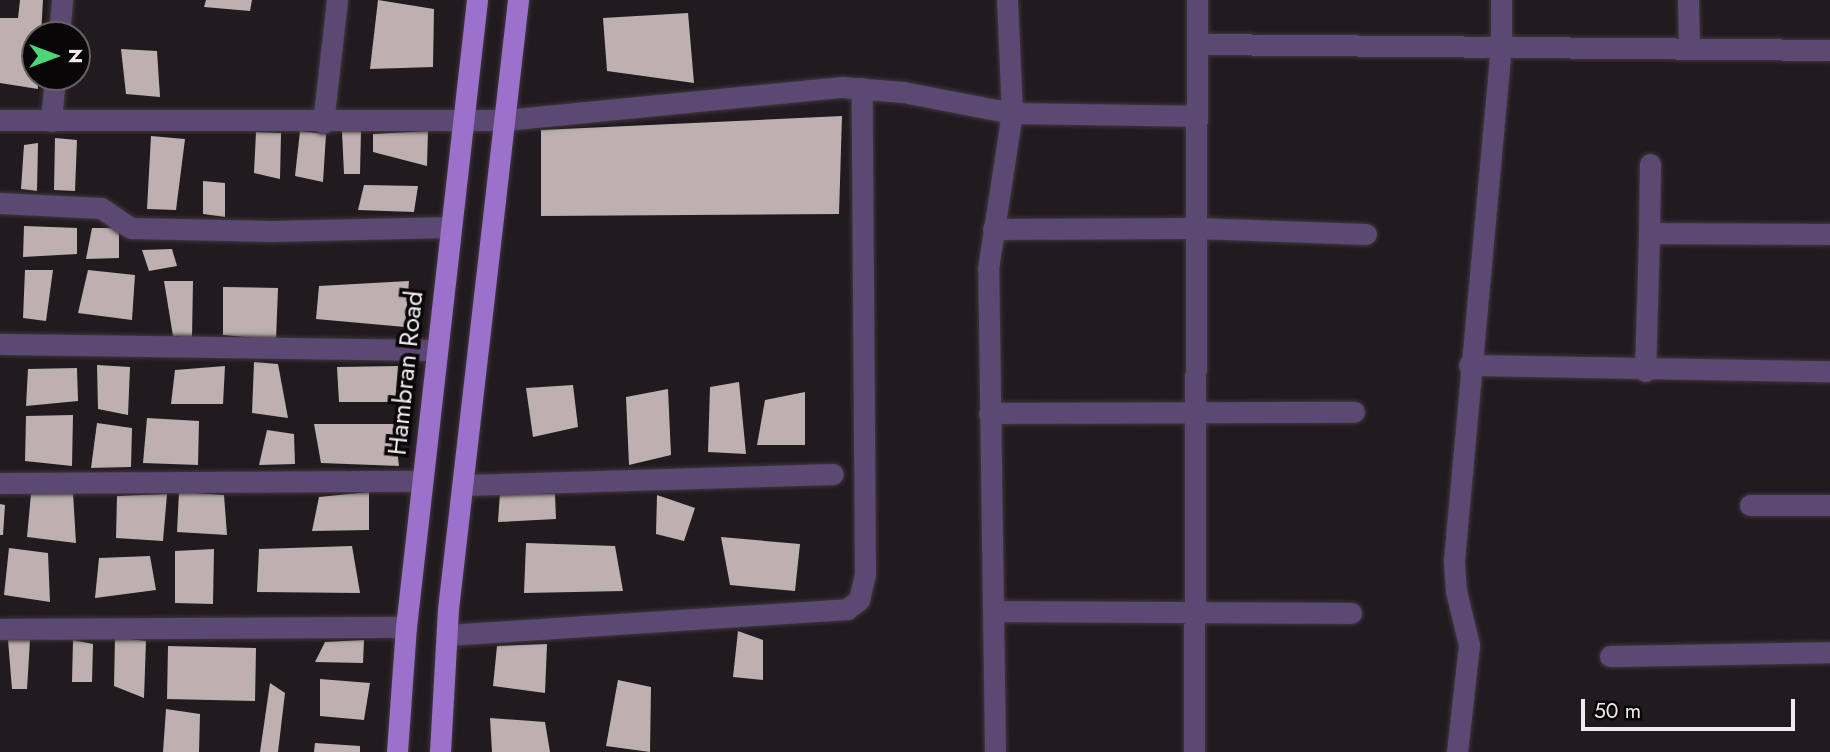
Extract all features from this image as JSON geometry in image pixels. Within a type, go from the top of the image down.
[{"type":"main road","name":"Hambran Road","points":[[397,752],[406,627],[477,0]]},
{"type":"main road","points":[[440,752],[447,635],[518,0]]},
{"type":"street","points":[[60,21],[62,0]]},
{"type":"street","points":[[323,123],[337,0]]},
{"type":"street","points":[[995,752],[988,269],[1012,113],[1007,0]]},
{"type":"street","points":[[1194,752],[1196,228],[1193,116],[1197,0]]},
{"type":"street","points":[[1457,752],[1469,645],[1456,591],[1454,560],[1469,365],[1501,46],[1501,0]]},
{"type":"street","points":[[1688,0],[1689,47]]},
{"type":"street","points":[[1197,44],[1830,50]]},
{"type":"street","points":[[447,635],[846,609],[859,600],[865,574],[862,88]]},
{"type":"street","points":[[0,120],[323,123],[505,120],[862,88],[903,92],[1012,113],[1193,116]]},
{"type":"street","points":[[51,121],[54,91]]},
{"type":"street","points":[[1645,371],[1650,164]]},
{"type":"street","points":[[0,203],[92,206],[107,210],[131,228],[271,231],[451,227]]},
{"type":"street","points":[[993,229],[1196,228],[1366,234]]},
{"type":"street","points":[[1649,233],[1830,234]]},
{"type":"street","points":[[0,344],[437,350]]},
{"type":"street","points":[[1469,365],[1645,371],[1830,371]]},
{"type":"street","points":[[989,413],[1354,412]]},
{"type":"street","points":[[463,485],[833,474]]},
{"type":"street","points":[[0,483],[422,481]]},
{"type":"street","points":[[1750,505],[1830,505]]},
{"type":"street","points":[[993,611],[1351,613]]},
{"type":"street","points":[[0,629],[406,627]]},
{"type":"street","points":[[1610,656],[1830,652]]},
{"type":"building","points":[[20,0],[43,0],[42,21],[21,21],[21,86],[0,83],[0,18],[18,18]]},
{"type":"building","points":[[206,0],[252,0],[250,11],[204,7]]},
{"type":"building","points":[[378,0],[434,9],[433,67],[370,69]]},
{"type":"building","points":[[688,13],[694,83],[607,71],[603,18]]},
{"type":"building","points":[[121,49],[157,51],[160,97],[126,94]]},
{"type":"building","points":[[842,116],[839,214],[541,216],[541,130]]},
{"type":"building","points":[[361,130],[360,174],[344,174],[342,131]]},
{"type":"building","points":[[300,131],[326,134],[323,182],[295,176]]},
{"type":"building","points":[[428,131],[427,166],[373,152],[373,134]]},
{"type":"building","points":[[256,132],[281,133],[280,179],[254,173]]},
{"type":"building","points":[[151,136],[185,139],[176,210],[147,209]]},
{"type":"building","points":[[55,138],[77,140],[75,191],[54,190]]},
{"type":"building","points":[[38,143],[37,191],[21,189],[24,145]]},
{"type":"building","points":[[203,181],[225,183],[225,217],[203,214]]},
{"type":"building","points":[[364,185],[418,186],[414,212],[358,210]]},
{"type":"building","points":[[24,226],[77,228],[77,254],[23,257]]},
{"type":"building","points":[[92,228],[119,228],[119,258],[86,259]]},
{"type":"building","points":[[172,249],[177,266],[149,271],[142,250]]},
{"type":"building","points":[[25,270],[53,270],[46,321],[23,318]]},
{"type":"building","points":[[88,270],[135,275],[132,320],[78,313]]},
{"type":"building","points":[[164,281],[193,281],[192,338],[173,336]]},
{"type":"building","points":[[409,281],[405,327],[316,319],[319,286]]},
{"type":"building","points":[[223,287],[278,288],[276,340],[223,335]]},
{"type":"building","points":[[254,362],[278,364],[288,418],[252,413]]},
{"type":"building","points":[[97,365],[130,367],[128,415],[98,409]]},
{"type":"building","points":[[225,366],[223,404],[171,404],[175,370]]},
{"type":"building","points":[[398,366],[395,402],[339,402],[337,367]]},
{"type":"building","points":[[77,368],[78,401],[26,406],[28,369]]},
{"type":"building","points":[[739,382],[746,454],[708,452],[710,387]]},
{"type":"building","points":[[573,385],[578,427],[533,437],[526,388]]},
{"type":"building","points":[[668,389],[671,455],[629,465],[626,397]]},
{"type":"building","points":[[805,392],[805,445],[757,445],[765,400]]},
{"type":"building","points":[[73,415],[72,466],[25,461],[26,416]]},
{"type":"building","points":[[147,418],[199,421],[198,465],[143,463]]},
{"type":"building","points":[[97,423],[132,428],[131,467],[91,468]]},
{"type":"building","points":[[314,424],[394,424],[399,466],[321,463]]},
{"type":"building","points":[[267,430],[294,434],[295,464],[259,465]]},
{"type":"building","points":[[179,492],[224,495],[227,535],[177,532]]},
{"type":"building","points":[[369,492],[369,530],[312,531],[319,497]]},
{"type":"building","points":[[73,493],[76,543],[27,537],[31,494]]},
{"type":"building","points":[[500,493],[555,494],[556,519],[498,522]]},
{"type":"building","points":[[167,494],[163,541],[116,538],[117,496]]},
{"type":"building","points":[[657,495],[695,508],[684,541],[656,534]]},
{"type":"building","points":[[0,504],[5,505],[3,535],[0,535]]},
{"type":"building","points":[[721,537],[800,544],[795,591],[730,585]]},
{"type":"building","points":[[526,543],[615,546],[623,591],[524,593]]},
{"type":"building","points":[[352,546],[360,593],[257,592],[259,549]]},
{"type":"building","points":[[9,548],[48,553],[50,602],[4,595]]},
{"type":"building","points":[[214,549],[213,604],[175,603],[175,551]]},
{"type":"building","points":[[150,556],[156,590],[95,598],[99,558]]},
{"type":"building","points":[[738,631],[763,640],[763,680],[733,677]]},
{"type":"building","points":[[115,637],[146,641],[144,698],[114,686]]},
{"type":"building","points":[[8,640],[30,640],[27,689],[12,689]]},
{"type":"building","points":[[73,640],[93,644],[92,682],[72,682]]},
{"type":"building","points":[[364,640],[363,663],[315,662],[325,642]]},
{"type":"building","points":[[547,644],[545,693],[493,686],[497,646]]},
{"type":"building","points":[[168,646],[256,648],[255,701],[167,699]]},
{"type":"building","points":[[320,679],[370,683],[364,720],[320,716]]},
{"type":"building","points":[[618,680],[651,687],[650,752],[606,746]]},
{"type":"building","points":[[270,683],[285,693],[278,752],[260,752]]},
{"type":"building","points":[[166,709],[200,714],[199,752],[163,752]]},
{"type":"building","points":[[490,718],[545,722],[550,752],[492,752]]},
{"type":"building","points":[[315,743],[360,746],[360,752],[314,752]]}]
